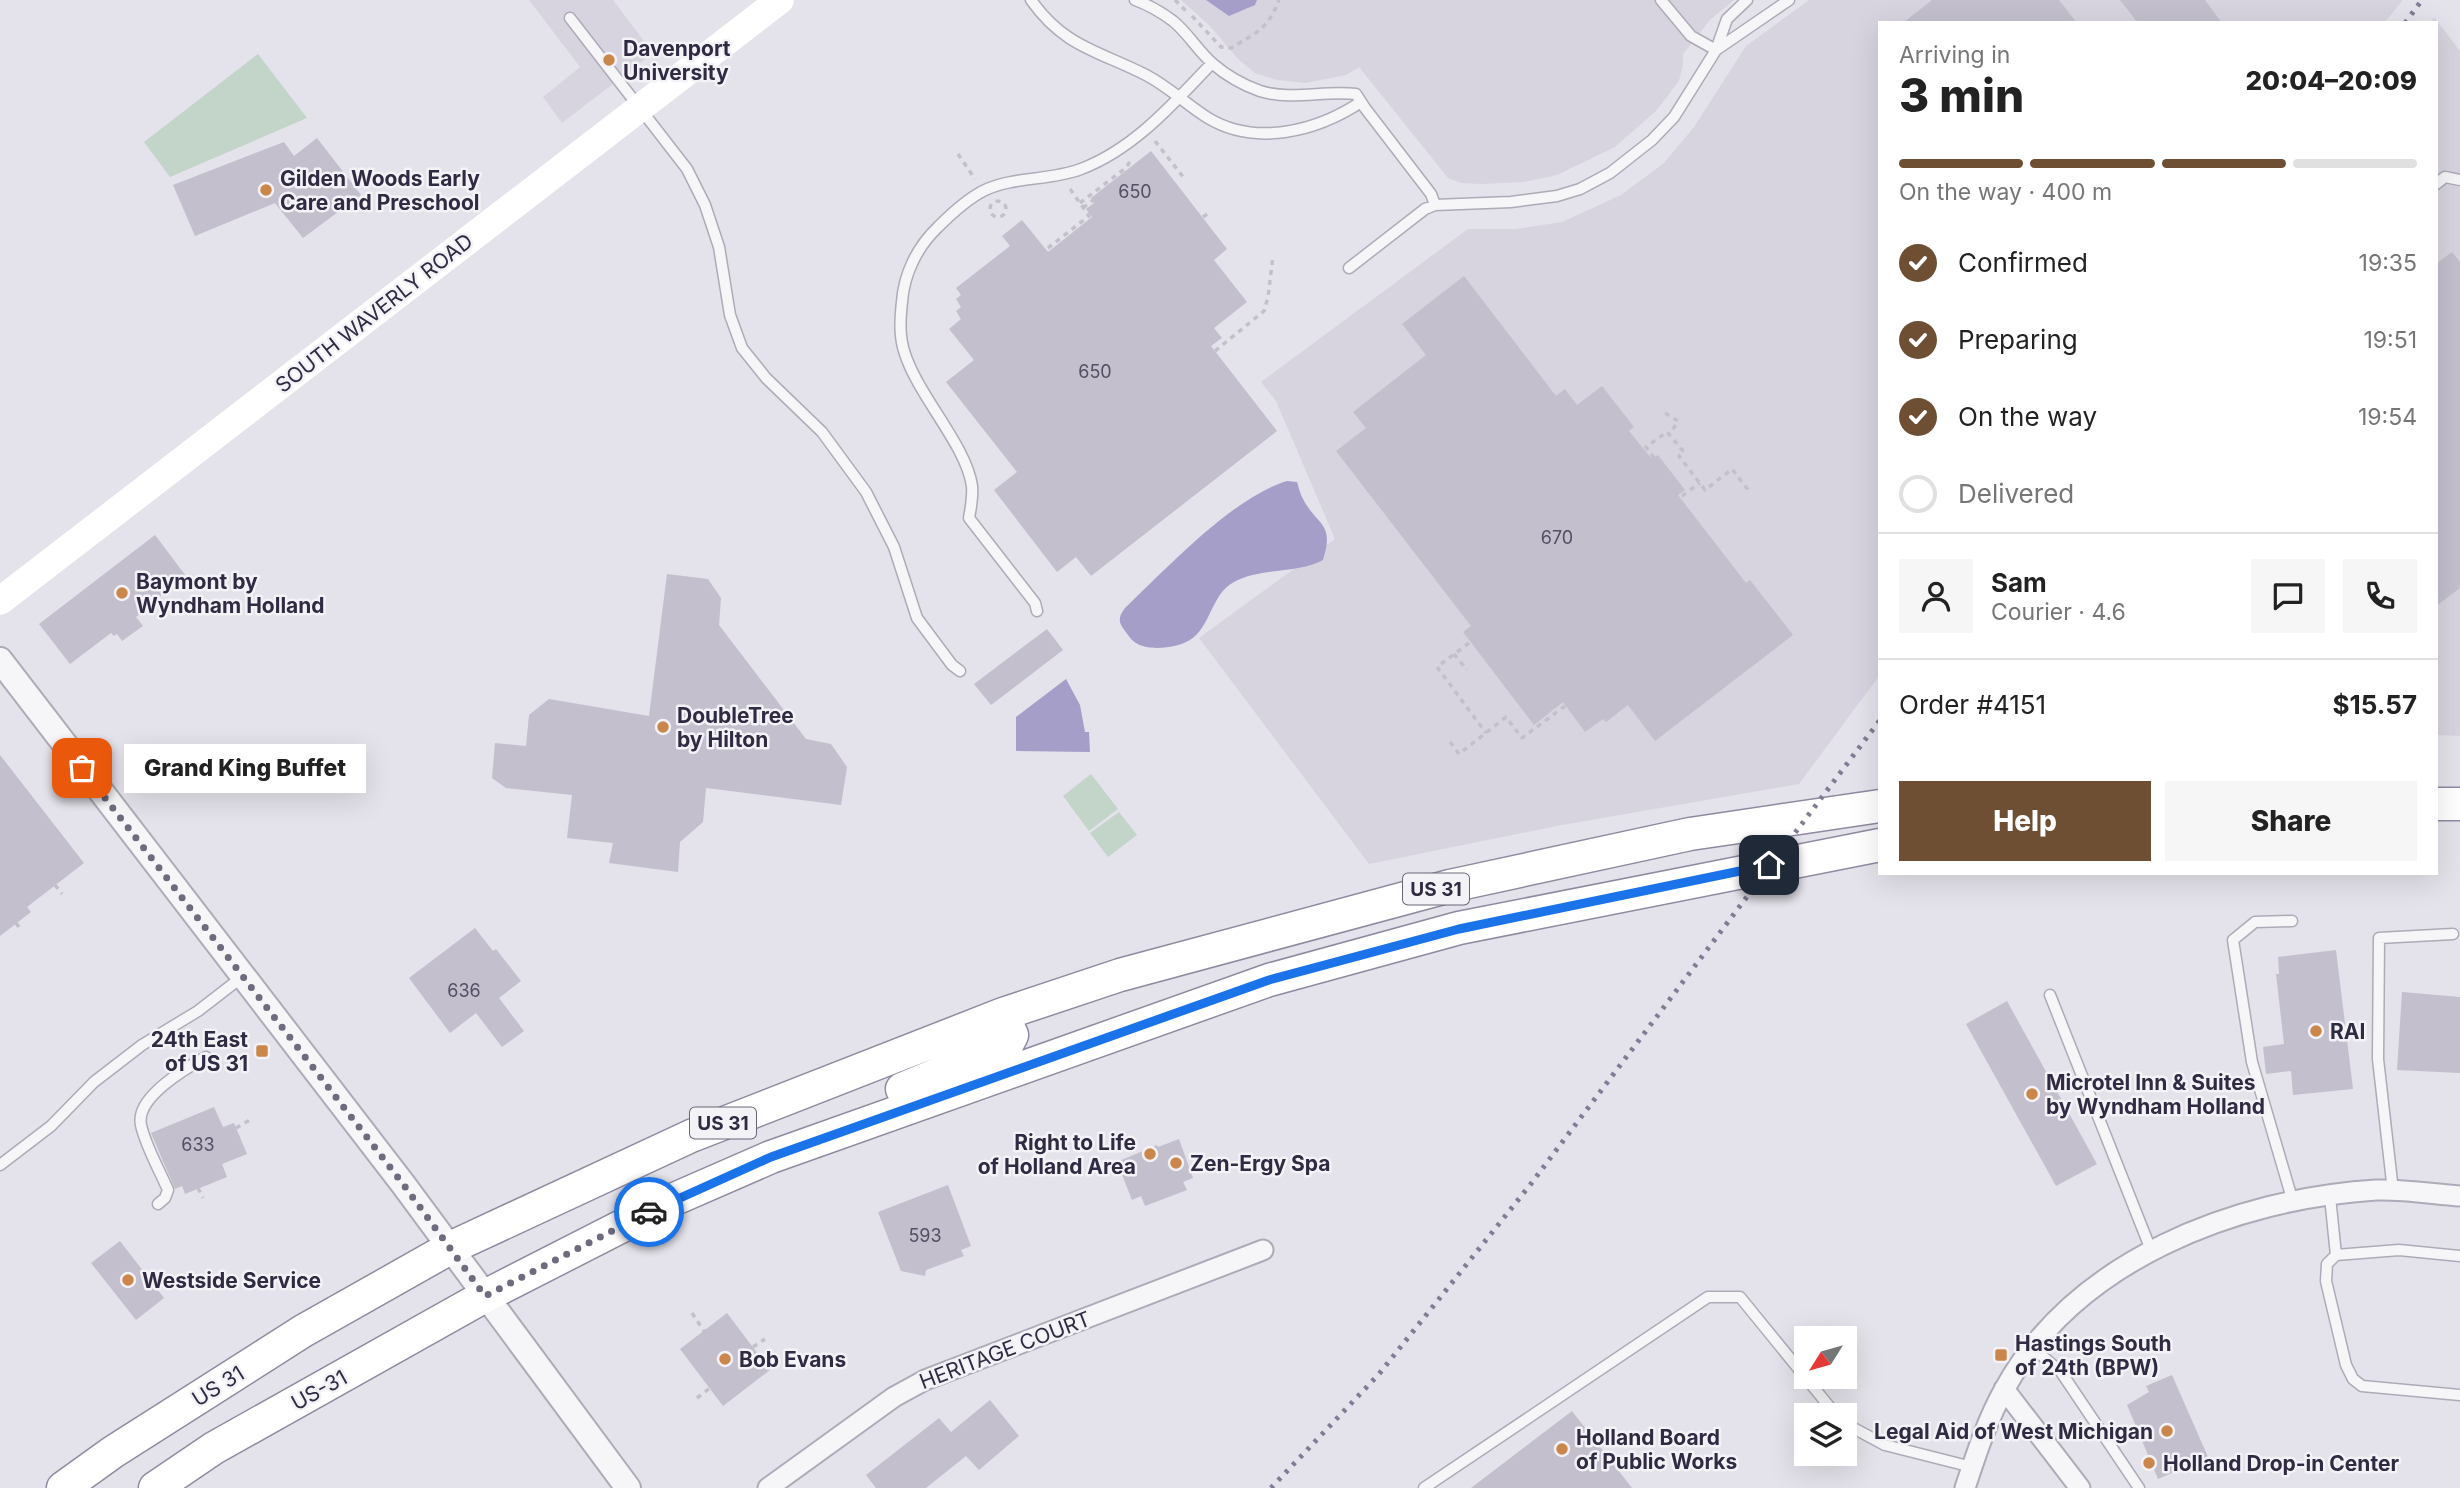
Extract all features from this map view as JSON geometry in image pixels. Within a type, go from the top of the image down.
[{"type":"highway","points":[[2438,804],[2460,804]]},
{"type":"highway","name":"US 31","points":[[63,1488],[113,1452],[303,1331],[450,1248],[691,1136],[1003,1014],[1120,975],[1450,886],[1690,834],[1878,806]]},
{"type":"highway","name":"US 31","points":[[485,1296],[677,1198],[771,1157],[1269,980],[1459,929],[1878,845]]},
{"type":"highway","points":[[771,1157],[791,1134],[1007,1045],[1012,1035],[1003,1014]]},
{"type":"highway","name":"US-31","points":[[155,1488],[215,1448],[485,1296]]},
{"type":"main road","name":"SOUTH WAVERLY ROAD","points":[[0,601],[780,0]]},
{"type":"street","points":[[0,660],[450,1248],[628,1488]]},
{"type":"street","points":[[1965,1488],[2004,1389],[2033,1348],[2086,1292],[2151,1250],[2223,1219],[2293,1202],[2375,1191],[2460,1196]]},
{"type":"street","name":"HERITAGE COURT","points":[[768,1488],[918,1383],[1263,1250]]},
{"type":"street","points":[[2004,1389],[2080,1488]]},
{"type":"lane","points":[[1031,0],[1045,19],[1076,44],[1149,76],[1222,125],[1242,131],[1281,133],[1309,126],[1341,113],[1359,98]]},
{"type":"lane","points":[[1135,0],[1160,11],[1174,21],[1212,63],[1243,84],[1277,95],[1303,96],[1341,92],[1359,98],[1431,194],[1435,205]]},
{"type":"lane","points":[[1661,0],[1691,36],[1716,50]]},
{"type":"lane","points":[[1349,268],[1425,209],[1435,205],[1511,202],[1557,196],[1580,189],[1610,173],[1652,140],[1674,117],[1716,50],[1727,19],[1747,0]]},
{"type":"lane","points":[[1716,50],[1789,0]]},
{"type":"lane","points":[[570,18],[678,156],[705,205],[723,266],[730,315],[742,348],[766,378],[822,432],[866,492],[894,547],[917,618],[952,665],[960,671]]},
{"type":"lane","points":[[1037,611],[1035,603],[969,518],[972,496],[967,470],[919,385],[905,354],[901,338],[902,290],[909,269],[932,233],[974,197],[998,186],[1068,174],[1120,149],[1180,97],[1212,63]]},
{"type":"lane","points":[[2438,182],[2445,177],[2460,180]]},
{"type":"lane","points":[[2292,921],[2255,922],[2233,940],[2252,1062],[2293,1202]]},
{"type":"lane","points":[[2393,1192],[2378,1059],[2379,938],[2453,934]]},
{"type":"lane","points":[[0,1165],[51,1126],[94,1082],[142,1045],[198,1011],[243,976]]},
{"type":"lane","points":[[2050,995],[2151,1250]]},
{"type":"lane","points":[[158,1204],[168,1191],[141,1127],[142,1112],[149,1098],[206,1057]]},
{"type":"lane","points":[[2330,1197],[2336,1255]]},
{"type":"lane","points":[[2460,1256],[2399,1250],[2336,1255],[2328,1264],[2326,1281],[2346,1365],[2353,1379],[2362,1386],[2460,1395]]},
{"type":"lane","points":[[1424,1488],[1708,1297],[1740,1297],[1826,1403]]},
{"type":"lane","points":[[2033,1348],[2061,1372],[2139,1488]]},
{"type":"lane","points":[[1857,1430],[1885,1445],[1972,1467]]},
{"type":"path","points":[[1175,0],[1226,49],[1263,29],[1273,16],[1279,0]]},
{"type":"path","points":[[1155,141],[1184,178]]},
{"type":"path","points":[[958,154],[979,184]]},
{"type":"path","points":[[1080,203],[1127,167],[1131,159]]},
{"type":"path","points":[[1048,248],[1089,216],[1068,185]]},
{"type":"path","points":[[1083,208],[1091,202],[1085,199]]},
{"type":"path","points":[[998,200],[1004,203],[1004,216],[995,216],[990,212],[993,202],[998,200]]},
{"type":"path","points":[[1203,217],[1210,212]]},
{"type":"path","points":[[1215,351],[1264,311],[1273,256]]},
{"type":"path","points":[[1665,413],[1678,421],[1671,434]]},
{"type":"path","points":[[1654,458],[1646,447],[1667,432],[1684,452],[1679,456],[1705,490],[1732,470],[1749,491]]},
{"type":"path","points":[[1682,496],[1700,483]]},
{"type":"path","points":[[1469,643],[1437,667],[1486,733]]},
{"type":"path","points":[[1454,654],[1467,670]]},
{"type":"path","points":[[1450,742],[1459,754],[1506,718],[1522,738],[1573,699]]},
{"type":"path","points":[[55,885],[62,894]]},
{"type":"path","points":[[236,1128],[253,1118]]},
{"type":"path","points":[[198,1188],[203,1198]]},
{"type":"path","points":[[692,1312],[704,1331]]},
{"type":"path","points":[[753,1347],[765,1339]]},
{"type":"path","points":[[697,1398],[710,1388]]},
{"type":"shaded area","name":"Davenport University","points":[[529,0],[613,0],[653,53],[562,123],[543,97],[580,67]]},
{"type":"shaded area","points":[[1181,0],[1734,0],[1710,20],[1683,54],[1679,81],[1656,111],[1615,147],[1557,175],[1524,182],[1482,184],[1461,183],[1448,178],[1359,67],[1346,75],[1305,83],[1277,80],[1255,73]]},
{"type":"shaded area","points":[[1206,0],[1257,0],[1255,5],[1229,16]]},
{"type":"shaded area","points":[[1809,0],[2403,0],[2386,21],[1878,21],[1878,677],[1799,784],[1562,825],[1369,864],[1199,638],[1335,539],[1276,401],[1261,382],[1468,229],[1516,229],[1562,222],[1621,195],[1664,163],[1694,127],[1746,46]]},
{"type":"shaded area","points":[[2438,22],[2460,51],[2460,736],[2438,735]]},
{"type":"shaded area","points":[[1287,481],[1297,482],[1308,508],[1326,531],[1323,560],[1302,567],[1256,574],[1234,582],[1219,596],[1200,631],[1184,643],[1153,648],[1133,641],[1120,622],[1125,608],[1223,518],[1266,489]]},
{"type":"shaded area","points":[[1066,679],[1080,705],[1085,732],[1089,732],[1090,752],[1016,751],[1016,717]]},
{"type":"green space","points":[[258,54],[307,118],[170,177],[144,142]]},
{"type":"green space","points":[[1091,774],[1118,809],[1089,831],[1063,796]]},
{"type":"green space","points":[[1119,812],[1137,835],[1108,857],[1090,833]]},
{"type":"building","points":[[1932,0],[2059,0],[2075,21],[1906,21]]},
{"type":"building","points":[[2120,0],[2205,0],[2221,21],[2136,21]]},
{"type":"building","name":"Gilden Woods Early Care and Preschool","points":[[317,138],[361,195],[303,238],[275,203],[195,236],[173,185],[284,142],[294,156]]},
{"type":"building","points":[[1151,151],[1227,249],[1214,260],[1247,302],[1214,328],[1222,338],[1211,346],[1277,431],[1091,576],[1076,557],[1057,572],[994,490],[1017,472],[946,382],[974,360],[949,329],[961,319],[956,311],[961,307],[956,299],[961,295],[956,288],[1010,246],[1002,236],[1022,220],[1048,252],[1092,217],[1086,209],[1094,203],[1091,198]]},
{"type":"building","points":[[2452,252],[2460,262],[2460,588],[2438,604],[2438,262]]},
{"type":"building","points":[[1464,276],[1556,396],[1565,389],[1577,405],[1602,386],[1634,427],[1629,431],[1652,459],[1658,455],[1685,490],[1678,495],[1746,583],[1750,580],[1793,635],[1655,741],[1628,705],[1606,722],[1603,719],[1585,732],[1563,702],[1534,725],[1463,632],[1471,626],[1336,451],[1366,428],[1353,412],[1426,355],[1402,324]]},
{"type":"building","name":"Baymont by Wyndham Holland","points":[[155,535],[186,576],[142,610],[136,617],[143,626],[122,641],[117,634],[114,636],[111,633],[70,664],[39,624]]},
{"type":"building","name":"DoubleTree by Hilton","points":[[667,574],[708,579],[721,598],[719,625],[806,739],[831,744],[847,767],[841,805],[706,788],[703,822],[680,842],[678,872],[609,863],[613,843],[567,838],[572,795],[506,788],[492,778],[495,743],[526,746],[529,715],[549,699],[649,716]]},
{"type":"building","points":[[1047,629],[1063,650],[991,705],[974,684]]},
{"type":"building","points":[[0,755],[84,863],[27,907],[31,912],[0,936]]},
{"type":"building","points":[[475,928],[521,981],[499,998],[524,1031],[502,1047],[476,1013],[450,1033],[409,978]]},
{"type":"building","name":"RAI","points":[[2336,950],[2353,1089],[2293,1095],[2291,1071],[2266,1074],[2263,1047],[2284,1044],[2276,974],[2279,974],[2278,957]]},
{"type":"building","points":[[2402,992],[2460,997],[2460,1073],[2397,1070]]},
{"type":"building","name":"Microtel Inn & Suites by Wyndham Holland","points":[[2007,1001],[2097,1164],[2056,1186],[1966,1024]]},
{"type":"building","points":[[214,1107],[223,1127],[234,1123],[247,1154],[222,1164],[227,1177],[185,1194],[182,1186],[175,1189],[151,1133]]},
{"type":"building","points":[[1179,1139],[1193,1178],[1183,1182],[1187,1190],[1145,1206],[1141,1196],[1132,1200],[1117,1162]]},
{"type":"building","points":[[948,1185],[971,1246],[961,1250],[964,1256],[926,1270],[925,1276],[901,1271],[878,1212]]},
{"type":"building","name":"Westside Service","points":[[120,1241],[164,1298],[136,1320],[91,1263]]},
{"type":"building","name":"Bob Evans","points":[[727,1313],[770,1370],[723,1406],[680,1349]]},
{"type":"building","name":"Legal Aid of West Michigan","points":[[2172,1375],[2208,1457],[2158,1479],[2127,1405],[2149,1392],[2146,1386]]},
{"type":"building","points":[[990,1400],[1019,1436],[979,1470],[966,1456],[926,1488],[876,1488],[866,1475],[939,1418],[951,1432]]},
{"type":"building","name":"Holland Board of Public Works","points":[[1572,1411],[1632,1488],[1471,1488]]},
{"type":"railway","points":[[2406,21],[2422,0]]},
{"type":"railway","points":[[1271,1488],[1379,1374],[1530,1185],[1878,723]]},
{"type":"way so far","points":[[82,768],[403,1184],[485,1296],[649,1212]]},
{"type":"place","name":"Davenport University","points":[[609,60]]},
{"type":"place","name":"Gilden Woods Early Care and Preschool","points":[[266,190]]},
{"type":"place","name":"Baymont by Wyndham Holland","points":[[122,593]]},
{"type":"place","name":"DoubleTree by Hilton","points":[[663,727]]},
{"type":"place","name":"Grand King Buffet","points":[[82,768]]},
{"type":"place","name":"RAI","points":[[2316,1031]]},
{"type":"place","name":"24th East of US 31","points":[[262,1051]]},
{"type":"place","name":"Microtel Inn & Suites by Wyndham Holland","points":[[2032,1094]]},
{"type":"place","name":"Right to Life of Holland Area","points":[[1150,1154]]},
{"type":"place","name":"Zen-Ergy Spa","points":[[1176,1163]]},
{"type":"place","name":"Westside Service","points":[[128,1280]]},
{"type":"place","name":"Hastings South of 24th (BPW)","points":[[2001,1355]]},
{"type":"place","name":"Bob Evans","points":[[725,1359]]},
{"type":"place","name":"Legal Aid of West Michigan","points":[[2167,1431]]},
{"type":"place","name":"Holland Board of Public Works","points":[[1562,1449]]},
{"type":"place","name":"Holland Drop-in Center","points":[[2149,1463]]},
{"type":"route","points":[[649,1212],[771,1157],[1269,980],[1459,929],[1769,865]]}]
